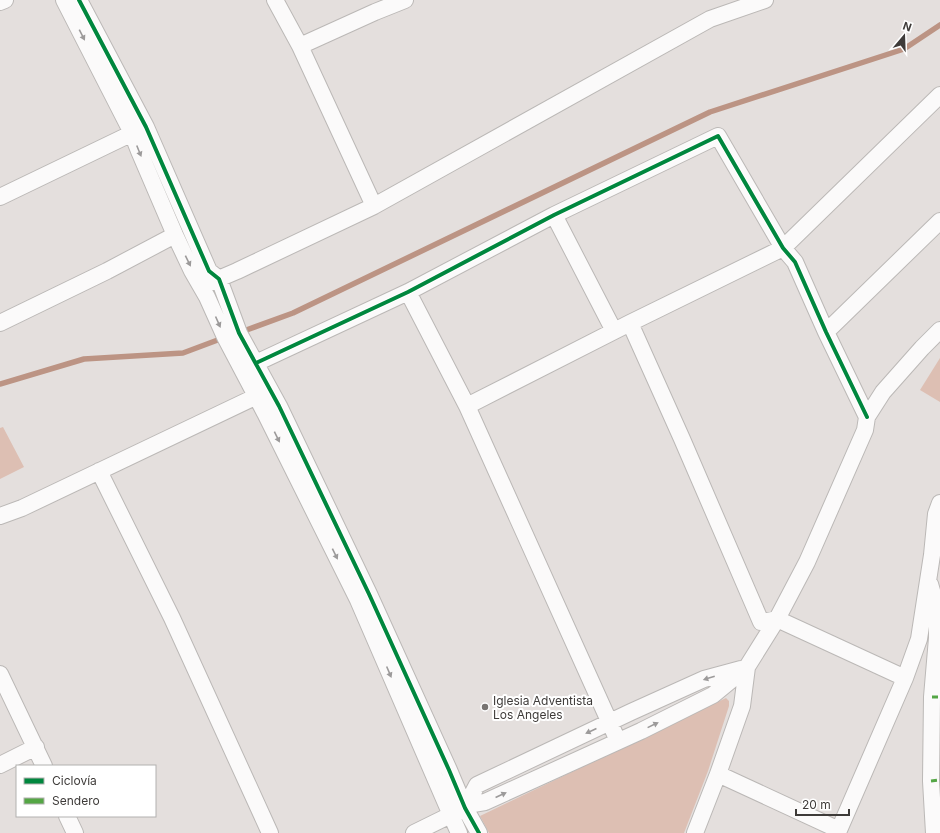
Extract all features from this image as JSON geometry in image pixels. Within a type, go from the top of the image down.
[{"type":"street","points":[[0,2],[5,0]]},
{"type":"street","points":[[64,0],[122,115],[139,130],[139,151],[175,235],[207,297],[225,338],[257,396],[358,600],[458,811],[479,833]]},
{"type":"street","points":[[79,0],[139,130],[210,271],[219,279],[239,333],[279,406],[369,594],[449,770],[458,811],[459,833]]},
{"type":"street","points":[[275,0],[300,46],[374,206]]},
{"type":"street","points":[[300,46],[405,0]]},
{"type":"street","points":[[201,286],[237,271],[374,206],[710,19],[765,0]]},
{"type":"street","points":[[467,406],[630,323],[783,248],[940,95]]},
{"type":"street","points":[[0,198],[139,130]]},
{"type":"street","points":[[256,363],[408,292],[554,215],[718,136],[783,248],[795,262],[826,332],[867,417]]},
{"type":"street","points":[[554,215],[614,331]]},
{"type":"street","points":[[826,332],[940,221]]},
{"type":"street","points":[[0,323],[107,271],[175,235]]},
{"type":"street","points":[[408,292],[467,406],[618,741]]},
{"type":"street","points":[[630,323],[761,622],[777,619],[906,678]]},
{"type":"street","points":[[414,833],[473,804],[485,802],[641,731],[712,695],[747,667],[777,619],[807,562],[865,430],[867,417],[883,392],[940,330]]},
{"type":"street","points":[[0,516],[22,508],[257,396]]},
{"type":"street","points":[[99,471],[172,618],[270,833]]},
{"type":"street","points":[[718,774],[839,830],[906,678],[919,639],[932,555],[936,514],[940,503]]},
{"type":"street","points":[[928,580],[937,608],[937,638],[932,697],[931,780],[934,833]]},
{"type":"street","points":[[458,811],[477,786],[704,679],[747,667]]},
{"type":"street","points":[[695,833],[742,706],[747,667]]},
{"type":"street","points":[[0,674],[44,765]]},
{"type":"street","points":[[0,764],[36,747]]},
{"type":"street","points":[[67,817],[75,833]]},
{"type":"shaded area","points":[[940,358],[940,402],[920,390]]},
{"type":"shaded area","points":[[3,427],[24,467],[0,479],[0,428]]},
{"type":"shaded area","points":[[726,698],[729,701],[729,706],[708,771],[684,833],[489,833],[480,816]]},
{"type":"waterway","points":[[241,332],[293,313],[710,112],[904,49],[940,25]]},
{"type":"waterway","points":[[0,384],[84,359],[183,353],[223,338]]},
{"type":"marked path","points":[[932,697],[940,697]]},
{"type":"marked path","points":[[931,781],[940,780]]},
{"type":"cycle path","points":[[79,0],[146,127],[209,271],[219,279],[239,333],[279,406],[369,594],[465,808],[479,833]]},
{"type":"cycle path","points":[[256,363],[408,292],[554,215],[718,136],[783,248],[795,262],[826,332],[867,417]]},
{"type":"place","name":"Iglesia Adventista Los Angeles","points":[[485,707]]}]
